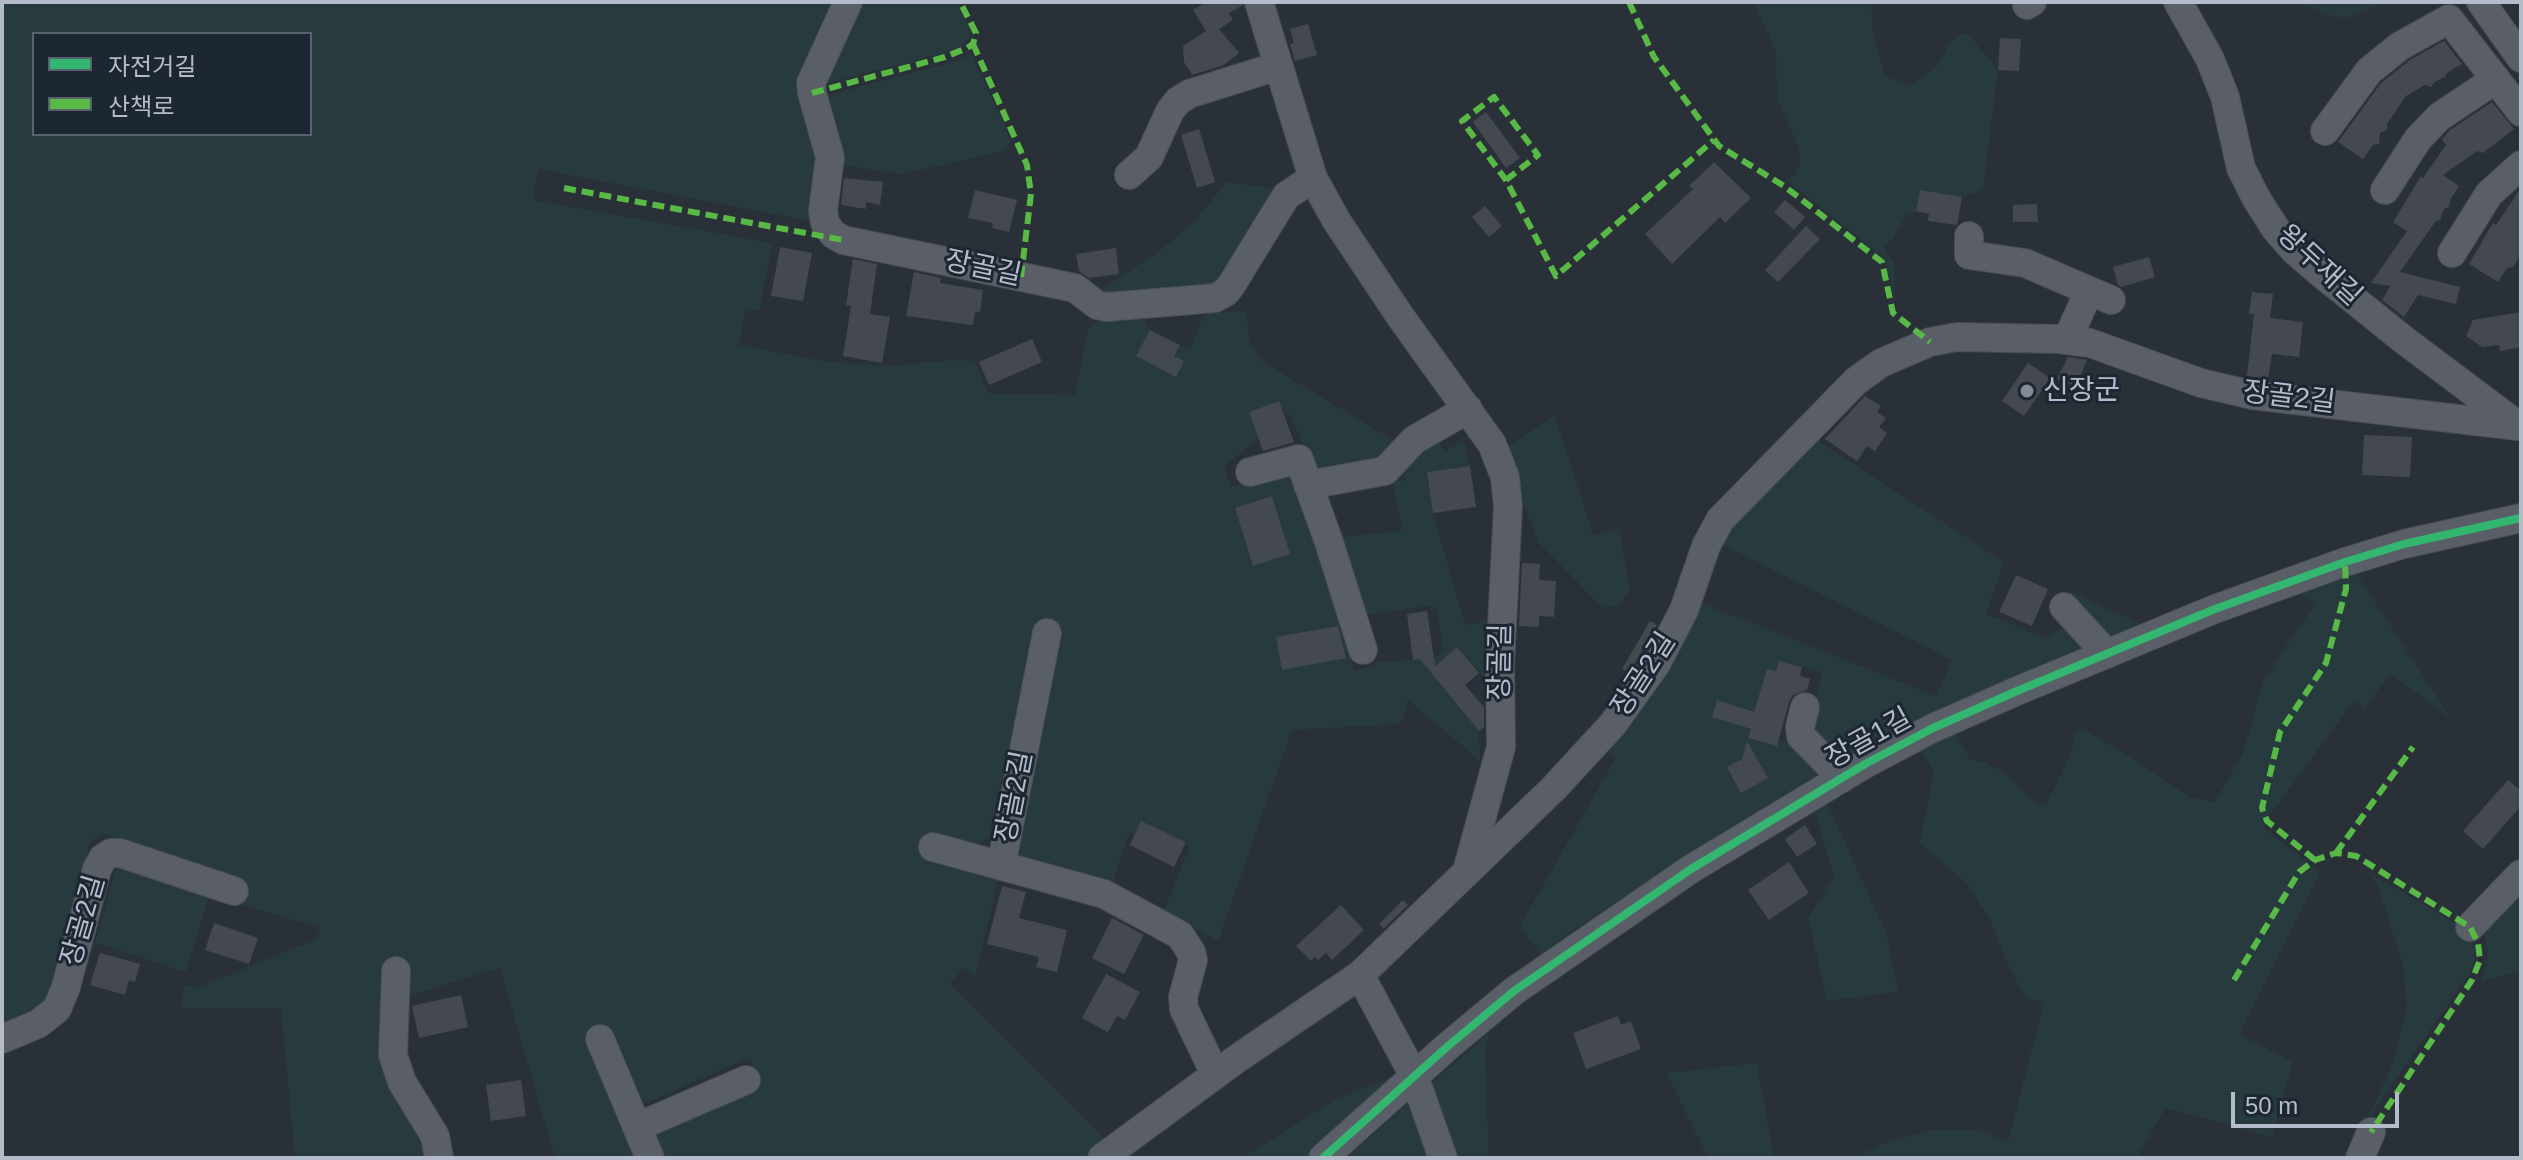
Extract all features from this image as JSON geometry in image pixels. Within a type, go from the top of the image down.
[{"type":"street","name":"장골길","points":[[848,2],[811,83],[830,157],[823,211],[825,223],[833,234],[843,240],[1075,288],[1097,305],[1107,307],[1215,298],[1232,284],[1286,196],[1313,178]]},
{"type":"street","name":"장골길","points":[[1259,2],[1313,178],[1336,220],[1400,316],[1492,444],[1505,477],[1508,506],[1500,665],[1501,747],[1466,873]]},
{"type":"street","name":"왕두재길","points":[[2178,2],[2210,59],[2220,84],[2241,168],[2275,228],[2294,250],[2322,274],[2404,340],[2520,426]]},
{"type":"street","points":[[2481,2],[2521,58]]},
{"type":"street","points":[[2325,131],[2369,71],[2400,46],[2449,19],[2521,112]]},
{"type":"street","points":[[1129,175],[1149,157],[1170,111],[1178,101],[1189,94],[1278,66]]},
{"type":"street","points":[[2385,190],[2418,139],[2439,117],[2496,79]]},
{"type":"street","points":[[2452,253],[2489,194],[2521,165]]},
{"type":"street","points":[[1969,236],[1969,255],[2025,263],[2100,295],[2067,340]]},
{"type":"street","name":"장골2길","points":[[1102,1158],[1215,1074],[1360,975],[1554,788],[1613,724],[1656,664],[1684,610],[1706,546],[1720,520],[1856,381],[1881,363],[1905,351],[1957,337],[2011,336],[2067,340],[2090,343],[2201,383],[2252,395],[2520,426]]},
{"type":"street","points":[[1308,485],[1385,471],[1414,440],[1468,409]]},
{"type":"street","points":[[1250,472],[1299,459],[1363,650]]},
{"type":"street","name":"장골1길","points":[[1323,1158],[1514,991],[1609,923],[1691,869],[1842,778],[1933,728],[2215,609],[2345,562],[2404,544],[2521,518]]},
{"type":"street","points":[[2064,607],[2107,654]]},
{"type":"street","name":"장골2길","points":[[1001,866],[1047,633]]},
{"type":"street","name":"장골1길","points":[[1805,707],[1801,736],[1842,778]]},
{"type":"street","name":"장골2길","points":[[933,847],[1104,894],[1180,935],[1193,960],[1182,1003],[1215,1074]]},
{"type":"street","name":"장골2길","points":[[2,1039],[38,1024],[57,1009],[66,987],[97,869],[103,858],[111,853],[120,853],[234,891]]},
{"type":"street","points":[[2470,927],[2521,874]]},
{"type":"street","points":[[396,971],[393,1055],[402,1082],[435,1136],[439,1158]]},
{"type":"street","points":[[1360,975],[1414,1076],[1443,1158]]},
{"type":"street","points":[[600,1039],[650,1158]]},
{"type":"street","points":[[637,1127],[746,1080]]},
{"type":"street","points":[[2360,1158],[2371,1132]]},
{"type":"green space","points":[[2,2],[839,2],[803,80],[818,150],[814,215],[810,221],[538,169],[533,200],[772,243],[760,310],[746,308],[739,345],[828,362],[890,366],[950,360],[975,361],[989,394],[1075,395],[1088,330],[1102,320],[1144,319],[1150,330],[1190,350],[1207,313],[1241,311],[1246,314],[1250,342],[1263,362],[1396,442],[1381,463],[1315,471],[1289,413],[1284,415],[1278,401],[1249,412],[1259,437],[1225,466],[1230,487],[1287,471],[1301,483],[1354,670],[1376,666],[1376,662],[1440,655],[1443,651],[1438,611],[1429,606],[1364,615],[1335,537],[1402,531],[1393,482],[1405,480],[1405,460],[1435,435],[1445,451],[1463,441],[1470,466],[1427,473],[1433,513],[1465,625],[1494,620],[1488,681],[1457,647],[1430,670],[1479,731],[1480,761],[1408,700],[1401,724],[1292,730],[1218,941],[1163,912],[1189,848],[1186,842],[1142,821],[1135,834],[1129,832],[1113,882],[1027,860],[1020,855],[1017,840],[1063,628],[1037,621],[989,837],[981,843],[972,844],[935,832],[920,852],[999,878],[975,976],[963,968],[950,984],[1110,1144],[1093,1158],[659,1158],[649,1133],[761,1085],[750,1057],[649,1102],[638,1101],[642,1158],[555,1158],[500,968],[408,996],[405,959],[384,965],[382,1068],[418,1125],[428,1158],[295,1158],[281,1008],[181,1009],[184,985],[196,988],[315,940],[320,936],[318,927],[239,904],[247,883],[105,834],[92,840],[89,847],[50,995],[42,1008],[2,1026]],"holes":[[[1271,496],[1290,554],[1254,566],[1235,508]]]},
{"type":"green space","points":[[859,2],[957,2],[970,36],[960,48],[945,53],[825,84]]},
{"type":"green space","points":[[1753,2],[1871,2],[1873,31],[1885,76],[1909,86],[1937,66],[1951,41],[1963,33],[1971,37],[1998,70],[1983,190],[1962,197],[1920,190],[1916,211],[1905,217],[1893,239],[1883,245],[1894,263],[1895,301],[1885,259],[1786,180],[1795,175],[1800,164],[1800,151],[1777,99],[1776,52]]},
{"type":"green space","points":[[2297,2],[2386,2],[2350,17],[2334,17]]},
{"type":"green space","points":[[971,53],[1011,140],[1004,151],[902,174],[841,165],[821,97],[956,61]]},
{"type":"green space","points":[[1226,182],[1277,189],[1215,287],[1112,298],[1098,292],[1157,253],[1195,221]]},
{"type":"green space","points":[[1555,415],[1593,535],[1619,529],[1630,590],[1618,606],[1603,608],[1539,543],[1502,450]]},
{"type":"green space","points":[[1811,436],[2004,562],[1986,614],[2047,638],[2068,624],[2093,647],[1944,707],[1839,763],[1818,741],[1811,718],[1822,672],[1779,661],[1777,671],[1759,700],[1748,738],[1776,746],[1779,740],[1795,747],[1820,773],[1570,932],[1541,955],[1520,926],[1616,757],[1605,747],[1694,600],[1936,696],[1952,660],[1716,541]]},
{"type":"green space","points":[[2356,573],[2451,718],[2390,674],[2365,708],[2354,701],[2269,816],[2264,828],[2320,872],[2239,1034],[2293,1062],[2272,1137],[2166,1108],[2139,1153],[2147,1158],[1853,1158],[1887,1142],[1938,1129],[1983,1131],[2008,1142],[2044,1002],[2026,999],[1990,920],[1968,885],[1920,843],[1934,772],[1920,749],[1955,732],[1970,759],[1987,763],[2007,775],[2039,806],[2047,803],[2071,754],[2076,729],[2086,731],[2128,755],[2190,797],[2215,802],[2243,753],[2263,682],[2316,604],[2297,593]]},
{"type":"green space","points":[[2067,590],[2145,626],[2108,641],[2072,603]]},
{"type":"green space","points":[[1826,800],[1886,933],[1898,992],[1827,1001],[1808,918],[1834,876],[1813,807]]},
{"type":"green space","points":[[119,865],[209,896],[186,972],[101,944],[94,946]]},
{"type":"green space","points":[[2368,872],[2464,928],[2475,950],[2469,974],[2364,1125],[2393,1063],[2407,1007],[2403,964],[2377,885]]},
{"type":"green space","points":[[2521,888],[2521,971],[2480,982],[2487,965],[2488,950],[2482,930]]},
{"type":"green space","points":[[1489,1033],[1485,1054],[1489,1158],[1453,1158],[1426,1088]]},
{"type":"green space","points":[[1757,1063],[1774,1158],[1708,1158],[1666,1073]]},
{"type":"green space","points":[[1395,1076],[1304,1158],[1242,1158],[1338,1098]]},
{"type":"green space","points":[[1414,1098],[1432,1158],[1347,1158]]},
{"type":"building","points":[[1206,2],[1242,2],[1243,5],[1229,13],[1233,20],[1219,29],[1239,53],[1224,65],[1192,75],[1184,62],[1183,46],[1206,31],[1193,10]]},
{"type":"building","points":[[1308,24],[1317,55],[1295,61],[1290,29]]},
{"type":"building","points":[[2000,38],[2021,39],[2019,71],[1998,70]]},
{"type":"building","points":[[2444,41],[2462,64],[2431,87],[2425,85],[2406,96],[2387,124],[2387,130],[2380,133],[2379,144],[2373,145],[2363,159],[2338,142],[2381,83],[2410,60]]},
{"type":"building","points":[[2492,102],[2514,129],[2483,153],[2477,151],[2443,175],[2459,186],[2449,207],[2444,209],[2440,220],[2435,222],[2400,272],[2460,287],[2456,304],[2418,295],[2404,317],[2382,300],[2397,275],[2390,286],[2371,283],[2407,231],[2393,222],[2421,176],[2423,178],[2446,145],[2442,139],[2450,130]]},
{"type":"building","points":[[1486,112],[1520,158],[1506,168],[1473,122]]},
{"type":"building","points":[[1199,129],[1215,182],[1197,188],[1181,135]]},
{"type":"building","points":[[1714,162],[1751,198],[1725,223],[1720,217],[1672,264],[1645,234],[1693,189],[1689,186]]},
{"type":"building","points":[[844,178],[883,182],[880,205],[866,202],[866,209],[841,205]]},
{"type":"building","points":[[2521,188],[2521,254],[2498,282],[2469,264],[2493,223],[2496,225]]},
{"type":"building","points":[[975,190],[1017,200],[1009,232],[992,228],[993,223],[968,218]]},
{"type":"building","points":[[1920,190],[1962,197],[1957,225],[1928,221],[1929,214],[1916,211]]},
{"type":"building","points":[[1785,200],[1805,217],[1794,230],[1774,212]]},
{"type":"building","points":[[2037,204],[2038,222],[2013,222],[2013,205]]},
{"type":"building","points":[[1485,206],[1502,226],[1489,237],[1472,217]]},
{"type":"building","points":[[1806,226],[1820,239],[1778,282],[1765,270]]},
{"type":"building","points":[[780,247],[812,253],[803,301],[771,296]]},
{"type":"building","points":[[1116,248],[1119,274],[1089,278],[1079,271],[1076,254]]},
{"type":"building","points":[[2149,257],[2155,277],[2121,287],[2118,285],[2113,267]]},
{"type":"building","points":[[853,259],[877,264],[870,314],[890,317],[882,363],[843,356],[851,306],[846,305]]},
{"type":"building","points":[[914,272],[941,278],[940,283],[983,290],[980,312],[975,312],[973,325],[906,316]]},
{"type":"building","points":[[2252,292],[2273,294],[2270,318],[2303,322],[2299,357],[2272,354],[2268,380],[2247,376],[2254,314],[2249,314]]},
{"type":"building","points":[[2521,312],[2521,347],[2500,351],[2499,345],[2482,347],[2466,336],[2473,320]]},
{"type":"building","points":[[1150,330],[1180,345],[1174,356],[1184,361],[1176,377],[1136,356]]},
{"type":"building","points":[[1032,339],[1042,362],[989,385],[979,362]]},
{"type":"building","points":[[2068,357],[2087,360],[2076,386],[2057,379]]},
{"type":"building","points":[[2028,363],[2050,378],[2024,416],[2002,401]]},
{"type":"building","points":[[1865,396],[1881,406],[1877,412],[1886,418],[1879,427],[1887,433],[1875,451],[1867,446],[1857,461],[1825,439]]},
{"type":"building","points":[[1279,401],[1294,442],[1263,451],[1249,412]]},
{"type":"building","points":[[2364,435],[2412,437],[2410,477],[2362,475]]},
{"type":"building","points":[[1470,466],[1476,507],[1433,513],[1427,472]]},
{"type":"building","points":[[1272,496],[1290,554],[1253,566],[1235,508]]},
{"type":"building","points":[[1522,563],[1540,564],[1539,580],[1556,581],[1554,617],[1539,616],[1539,627],[1519,626]]},
{"type":"building","points":[[2016,575],[2048,589],[2032,626],[1999,612]]},
{"type":"building","points":[[1427,611],[1435,666],[1457,647],[1479,673],[1465,685],[1484,707],[1484,727],[1479,731],[1420,659],[1413,660],[1407,614]]},
{"type":"building","points":[[1650,621],[1657,625],[1629,673],[1622,669]]},
{"type":"building","points":[[1338,626],[1346,658],[1282,670],[1276,637]]},
{"type":"building","points":[[1779,661],[1802,667],[1800,676],[1810,679],[1807,690],[1793,695],[1789,702],[1777,746],[1748,738],[1751,729],[1712,717],[1717,700],[1754,712],[1767,669],[1776,671]]},
{"type":"building","points":[[1747,741],[1768,778],[1741,793],[1727,767],[1742,759]]},
{"type":"building","points":[[2508,780],[2521,791],[2521,806],[2483,849],[2463,831]]},
{"type":"building","points":[[1141,821],[1186,842],[1174,867],[1130,845]]},
{"type":"building","points":[[1805,825],[1817,844],[1797,857],[1785,839]]},
{"type":"building","points":[[1789,862],[1809,893],[1769,920],[1748,890]]},
{"type":"building","points":[[1002,886],[1026,892],[1019,918],[1067,930],[1057,972],[1036,967],[1039,957],[987,944]]},
{"type":"building","points":[[1403,900],[1408,905],[1383,929],[1379,924]]},
{"type":"building","points":[[1341,905],[1364,930],[1332,960],[1326,953],[1318,960],[1315,957],[1311,961],[1296,946]]},
{"type":"building","points":[[1112,918],[1144,935],[1124,974],[1092,958]]},
{"type":"building","points":[[214,923],[258,938],[249,964],[205,950]]},
{"type":"building","points":[[100,953],[140,964],[135,982],[129,980],[125,995],[90,985]]},
{"type":"building","points":[[1106,974],[1140,992],[1125,1020],[1117,1016],[1108,1032],[1082,1018]]},
{"type":"building","points":[[461,995],[468,1027],[419,1038],[412,1006]]},
{"type":"building","points":[[1618,1016],[1621,1025],[1631,1021],[1641,1049],[1586,1069],[1573,1033]]},
{"type":"building","points":[[521,1080],[526,1116],[491,1121],[486,1085]]},
{"type":"marked path","points":[[812,93],[945,57],[967,48],[973,44],[976,33],[960,2]]},
{"type":"marked path","points":[[1629,2],[1654,57],[1719,146],[1784,186],[1882,262],[1893,313],[1930,342]]},
{"type":"marked path","points":[[973,44],[1027,165],[1031,194],[1021,277]]},
{"type":"marked path","points":[[1506,180],[1538,155],[1494,97],[1462,121],[1506,180],[1556,276],[1714,140]]},
{"type":"marked path","points":[[564,188],[843,240]]},
{"type":"marked path","points":[[2315,860],[2267,821],[2262,808],[2280,732],[2326,663],[2346,589],[2345,562]]},
{"type":"marked path","points":[[2336,853],[2413,747]]},
{"type":"marked path","points":[[2234,980],[2299,872],[2315,860],[2336,853],[2356,856],[2470,927],[2478,943],[2480,960],[2472,980],[2371,1132]]},
{"type":"cycle path","points":[[1323,1158],[1514,991],[1691,869],[1865,764],[1933,728],[2215,609],[2404,544],[2521,518]]},
{"type":"place","name":"신장군","points":[[2027,391]]}]
